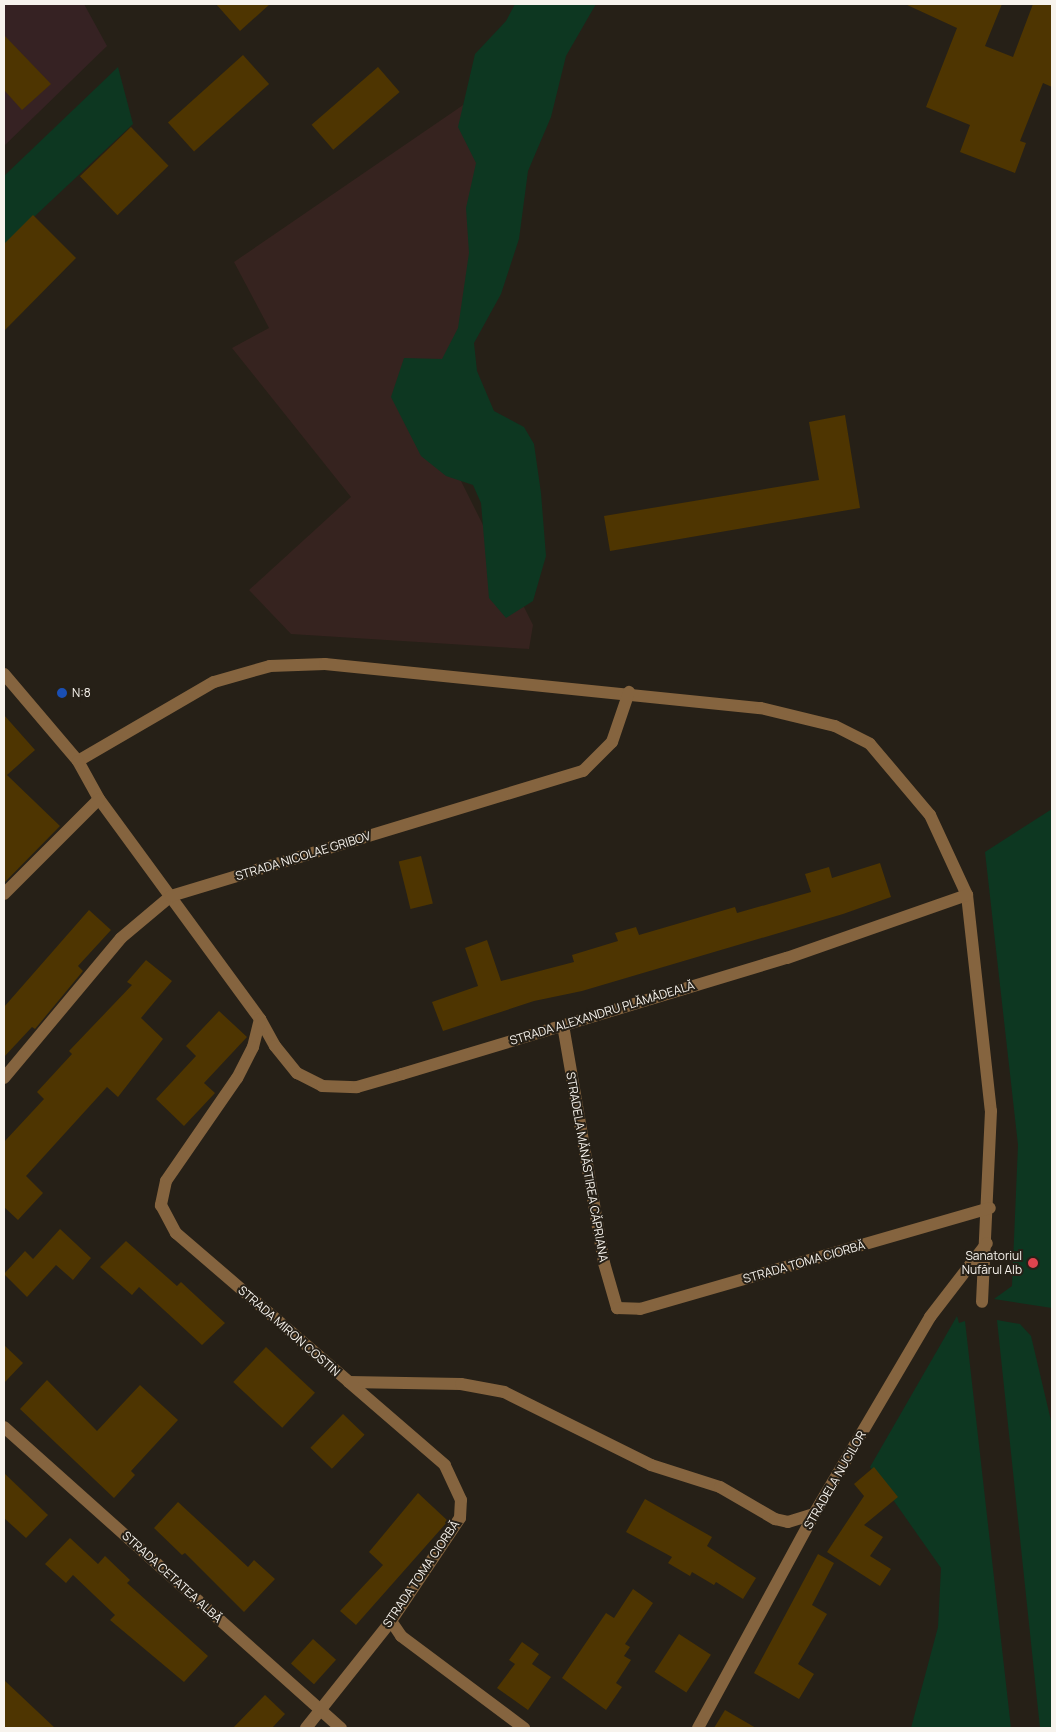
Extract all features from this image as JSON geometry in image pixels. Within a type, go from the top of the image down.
[{"type":"street","points":[[78,761],[214,682],[270,666],[325,664],[629,692],[761,708],[835,726],[870,744],[930,815],[967,895],[992,1110],[990,1208],[982,1302]]},
{"type":"street","name":"STRADA ALEXANDRU PLĂMĂDEALĂ","points":[[4,674],[78,761],[99,798],[260,1019],[275,1046],[297,1073],[322,1086],[357,1087],[787,958],[967,895]]},
{"type":"street","name":"STRADA NICOLAE GRIBOV","points":[[4,1078],[121,938],[171,896],[583,771],[612,742],[629,692]]},
{"type":"street","points":[[4,894],[99,798]]},
{"type":"street","name":"STRADA MIRON COSTIN","points":[[260,1019],[253,1047],[237,1078],[166,1181],[161,1205],[176,1233],[349,1382],[461,1384],[504,1392],[650,1464],[720,1487],[775,1519],[788,1522],[814,1514]]},
{"type":"street","name":"STRADELA MĂNĂSTIREA CĂPRIANA","points":[[562,1025],[604,1263],[617,1308]]},
{"type":"street","name":"STRADA TOMA CIORBĂ","points":[[617,1308],[640,1309],[990,1208]]},
{"type":"street","name":"STRADELA NUCILOR","points":[[698,1728],[814,1514],[930,1317],[987,1243]]},
{"type":"street","name":"STRADA TOMA CIORBĂ","points":[[306,1728],[390,1621],[453,1531],[460,1518],[461,1500],[446,1465],[349,1382]]},
{"type":"street","name":"STRADA CETATEA ALBĂ","points":[[4,1426],[341,1728]]},
{"type":"street","points":[[390,1621],[401,1636],[524,1728]]},
{"type":"shaded area","points":[[4,4],[84,4],[107,46],[4,146]]},
{"type":"shaded area","points":[[469,101],[490,209],[447,453],[533,625],[529,649],[291,634],[249,590],[351,497],[232,348],[269,328],[234,262]]},
{"type":"green space","points":[[515,4],[596,4],[566,56],[551,117],[528,171],[519,239],[501,294],[474,343],[477,371],[494,411],[524,427],[534,444],[541,493],[546,556],[533,601],[506,618],[489,598],[481,503],[473,485],[446,476],[421,456],[391,397],[404,358],[442,359],[458,328],[469,253],[466,208],[476,163],[458,127],[475,54],[506,21]]},
{"type":"green space","points":[[118,67],[133,124],[4,245],[4,176]]},
{"type":"green space","points":[[1052,809],[1052,1308],[994,1299],[1012,1286],[1018,1145],[985,852]]},
{"type":"green space","points":[[957,1316],[959,1323],[965,1321],[1011,1728],[911,1728],[938,1627],[941,1568],[870,1467]]},
{"type":"green space","points":[[997,1320],[1020,1324],[1031,1336],[1052,1425],[1052,1728],[1040,1728]]},
{"type":"building","points":[[216,4],[270,4],[240,31]]},
{"type":"building","points":[[905,4],[1002,4],[985,46],[1013,57],[1033,4],[1052,4],[1052,87],[1043,83],[1020,141],[1026,143],[1015,173],[960,152],[970,125],[926,107],[957,28]]},
{"type":"building","points":[[4,35],[51,84],[22,110],[4,90]]},
{"type":"building","points":[[243,55],[269,84],[194,152],[168,123]]},
{"type":"building","points":[[378,67],[400,92],[333,150],[312,125]]},
{"type":"building","points":[[131,127],[169,166],[117,215],[80,176]]},
{"type":"building","points":[[33,215],[76,258],[4,331],[4,244]]},
{"type":"building","points":[[845,415],[860,508],[610,551],[604,516],[819,480],[809,422]]},
{"type":"building","points":[[4,715],[35,750],[7,775],[60,826],[4,883]]},
{"type":"building","points":[[421,856],[433,904],[411,909],[399,862]]},
{"type":"building","points":[[880,863],[891,897],[843,914],[582,991],[534,1001],[443,1031],[432,1002],[478,986],[465,948],[487,940],[501,981],[574,962],[572,955],[618,941],[615,933],[636,927],[639,935],[735,907],[737,913],[811,892],[805,874],[829,867],[832,878]]},
{"type":"building","points":[[89,910],[111,930],[78,966],[83,971],[35,1029],[32,1027],[4,1057],[4,1007]]},
{"type":"building","points":[[146,960],[172,981],[141,1018],[163,1039],[118,1097],[107,1087],[26,1176],[43,1193],[18,1220],[4,1207],[4,1142],[44,1099],[37,1092],[72,1054],[69,1051],[132,985],[127,982]]},
{"type":"building","points":[[219,1011],[247,1037],[204,1083],[215,1093],[184,1126],[156,1099],[196,1056],[186,1046]]},
{"type":"building","points":[[60,1229],[91,1258],[73,1280],[56,1265],[27,1297],[4,1274],[25,1251],[33,1259]]},
{"type":"building","points":[[126,1241],[177,1286],[181,1282],[225,1323],[202,1345],[139,1287],[132,1295],[100,1267]]},
{"type":"building","points":[[4,1345],[23,1363],[4,1383]]},
{"type":"building","points":[[266,1347],[315,1393],[282,1428],[233,1382]]},
{"type":"building","points":[[47,1380],[97,1431],[140,1385],[178,1420],[131,1471],[135,1475],[114,1498],[20,1409]]},
{"type":"building","points":[[343,1414],[365,1435],[332,1469],[310,1448]]},
{"type":"building","points":[[874,1467],[898,1497],[864,1525],[883,1537],[870,1556],[891,1569],[880,1586],[827,1552],[864,1496],[854,1484]]},
{"type":"building","points":[[4,1473],[48,1515],[26,1538],[4,1518]]},
{"type":"building","points":[[418,1493],[448,1521],[356,1625],[340,1611],[383,1565],[369,1552]]},
{"type":"building","points":[[645,1499],[712,1537],[707,1546],[756,1578],[743,1599],[716,1582],[714,1585],[692,1572],[690,1576],[668,1563],[672,1557],[626,1532]]},
{"type":"building","points":[[178,1502],[248,1567],[254,1560],[275,1579],[244,1612],[185,1553],[182,1555],[154,1528]]},
{"type":"building","points":[[70,1538],[98,1564],[105,1556],[130,1580],[127,1583],[208,1656],[184,1682],[110,1620],[115,1615],[73,1575],[66,1583],[45,1564]]},
{"type":"building","points":[[818,1554],[834,1563],[812,1605],[827,1614],[798,1664],[814,1674],[799,1699],[754,1673]]},
{"type":"building","points":[[633,1589],[653,1603],[625,1644],[630,1647],[624,1656],[631,1660],[616,1683],[622,1687],[606,1710],[562,1678],[606,1613],[614,1618]]},
{"type":"building","points":[[679,1634],[711,1655],[686,1692],[654,1672]]},
{"type":"building","points":[[313,1639],[336,1660],[314,1684],[291,1664]]},
{"type":"building","points":[[522,1642],[539,1654],[532,1664],[551,1677],[528,1710],[497,1688],[515,1664],[509,1660]]},
{"type":"building","points":[[4,1680],[55,1728],[4,1728]]},
{"type":"building","points":[[265,1695],[285,1714],[272,1728],[233,1728]]},
{"type":"building","points":[[725,1710],[756,1728],[714,1728]]},
{"type":"place","name":"N:8","points":[[62,693]]},
{"type":"place","name":"Sanatoriul Nufărul Alb","points":[[1033,1263]]}]
